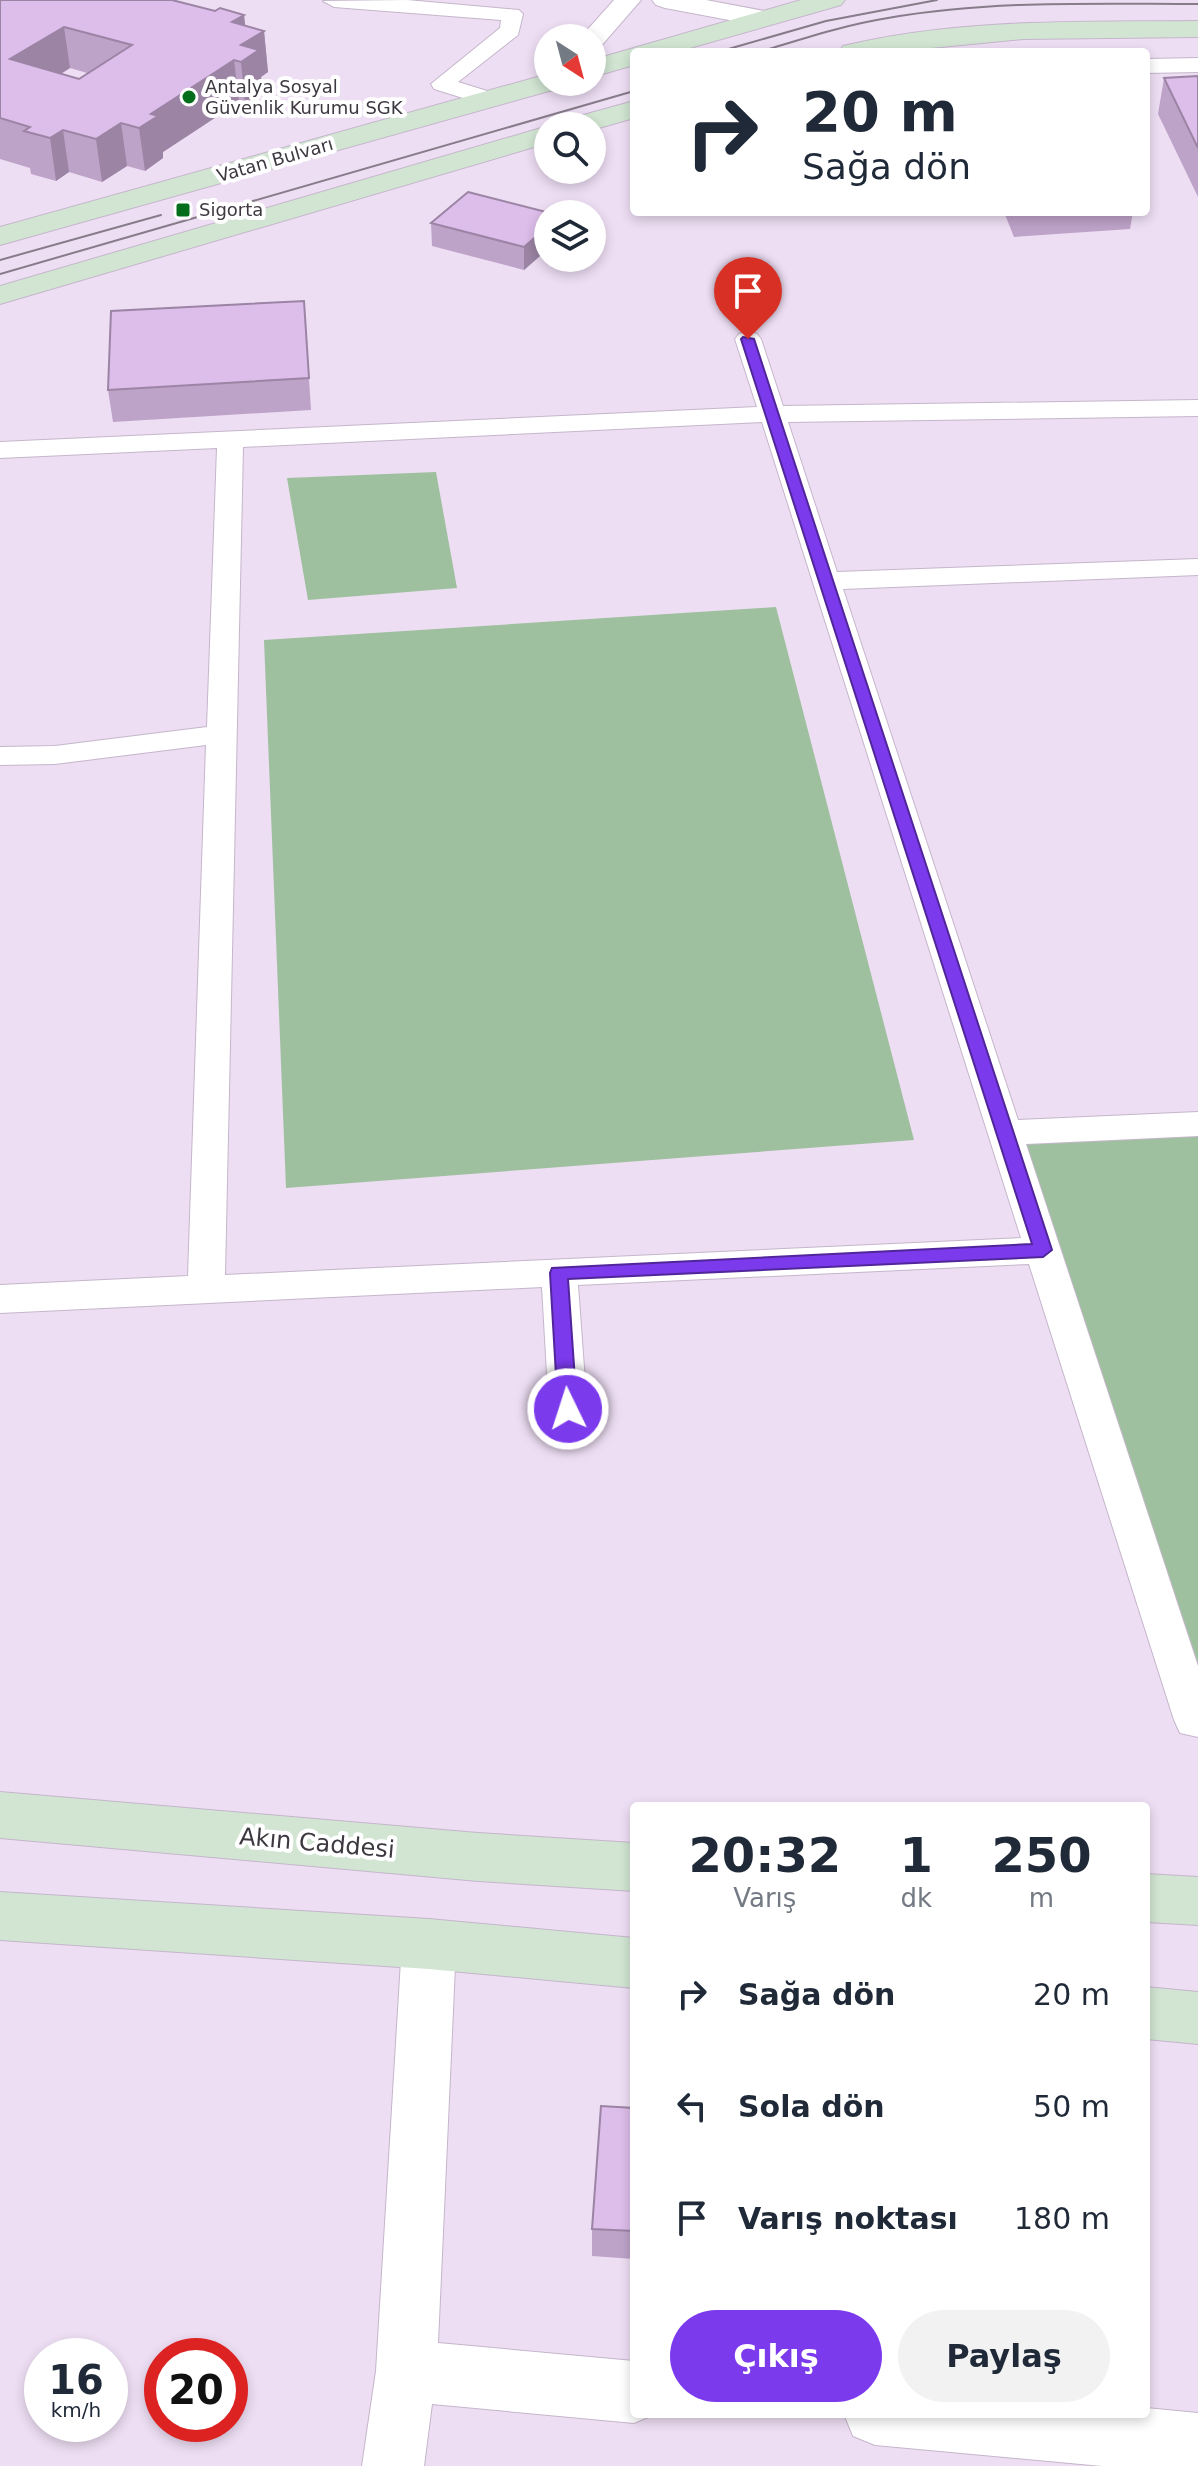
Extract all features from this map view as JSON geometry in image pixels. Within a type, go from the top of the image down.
[{"type":"main road","points":[[661,48],[832,0]]},
{"type":"main road","points":[[869,48],[1013,31],[1198,29]]},
{"type":"main road","points":[[606,65],[630,57]]},
{"type":"main road","name":"Vatan Bulvarı","points":[[0,236],[534,86]]},
{"type":"main road","points":[[606,117],[630,110]]},
{"type":"main road","points":[[0,295],[534,138]]},
{"type":"main road","name":"Akın Caddesi","points":[[0,1815],[478,1857],[630,1867]]},
{"type":"main road","points":[[1150,1898],[1198,1901]]},
{"type":"main road","points":[[0,1916],[429,1944],[630,1963]]},
{"type":"main road","points":[[1150,2013],[1198,2018]]},
{"type":"street","points":[[606,24],[628,0]]},
{"type":"street","points":[[665,0],[761,18]]},
{"type":"street","points":[[393,2466],[406,2371],[429,1944]]},
{"type":"street","points":[[406,2371],[630,2392]]},
{"type":"street","points":[[918,2418],[1198,2444]]},
{"type":"lane","points":[[334,1],[512,14],[510,30],[442,84],[489,99]]},
{"type":"lane","points":[[1150,66],[1198,65]]},
{"type":"lane","points":[[748,339],[1195,1720]]},
{"type":"lane","points":[[0,450],[772,414],[1198,408]]},
{"type":"lane","points":[[206,1289],[230,439]]},
{"type":"lane","points":[[826,581],[1198,567]]},
{"type":"lane","points":[[0,756],[55,755],[222,734]]},
{"type":"lane","points":[[1005,1133],[1198,1124]]},
{"type":"lane","points":[[0,1299],[1043,1250]]},
{"type":"lane","points":[[559,1273],[568,1409]]},
{"type":"green space","points":[[436,472],[457,588],[308,600],[287,478]]},
{"type":"green space","points":[[776,607],[914,1140],[286,1188],[264,640]]},
{"type":"green space","points":[[1198,1124],[1198,1730],[1005,1133]]},
{"type":"building","points":[[0,0],[172,0],[244,15],[232,22],[264,31],[241,45],[259,50],[241,62],[234,60],[151,114],[158,116],[139,128],[121,123],[96,139],[63,130],[50,138],[24,131],[30,127],[0,118]],"holes":[[[64,27],[132,45],[79,79],[10,59]]]},
{"type":"building","points":[[1198,76],[1198,148],[1164,78]]},
{"type":"building","points":[[468,192],[534,209],[534,238],[524,247],[431,223]]},
{"type":"building","points":[[304,301],[309,378],[108,390],[111,311]]},
{"type":"building","points":[[601,2106],[630,2108],[630,2231],[592,2229]]},
{"type":"tram line","points":[[732,48],[826,21],[937,0]]},
{"type":"tram line","points":[[772,48],[855,24],[965,8],[1043,4],[1198,4]]},
{"type":"tram line","points":[[0,274],[630,92]]},
{"type":"tram line","points":[[0,260],[161,215]]},
{"type":"place","name":"Antalya Sosyal Güvenlik Kurumu SGK","points":[[189,97]]},
{"type":"place","name":"Sigorta","points":[[183,210]]},
{"type":"route","points":[[568,1409],[559,1273],[1043,1250],[748,339]]}]
